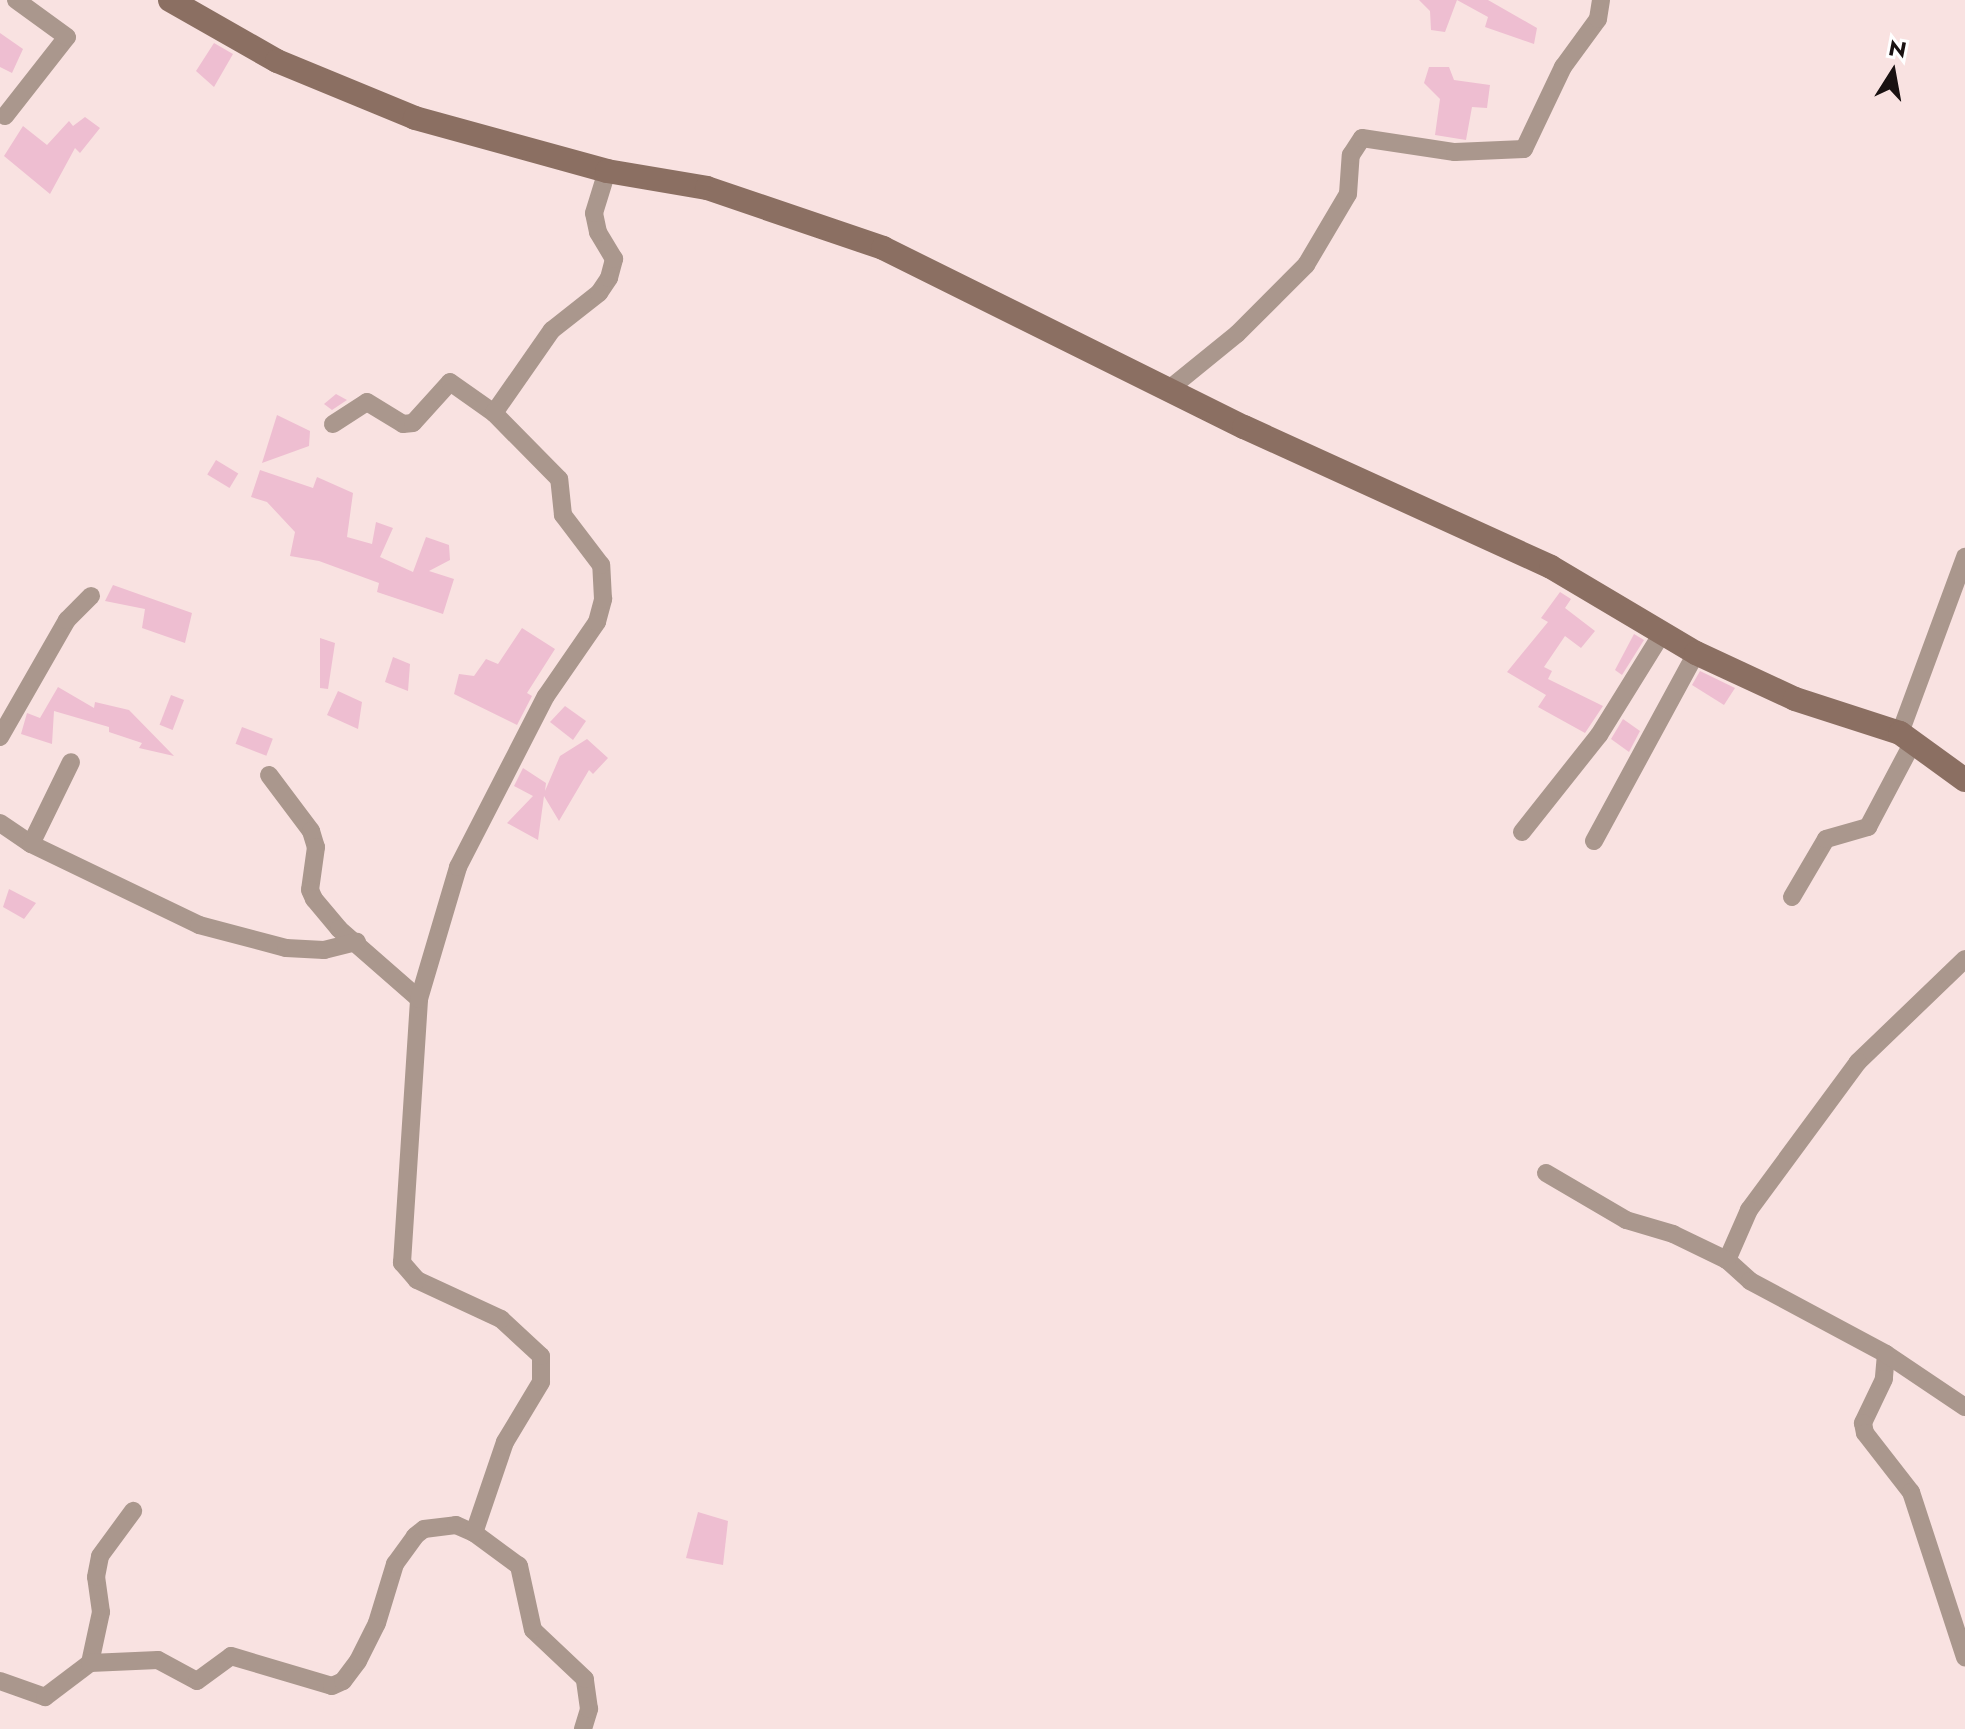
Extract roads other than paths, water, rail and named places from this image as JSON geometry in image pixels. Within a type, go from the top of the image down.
[{"type":"street","points":[[5,116],[67,37],[16,0]]},
{"type":"street","points":[[170,0],[277,61],[415,118],[607,171],[707,188],[883,248],[1168,390],[1551,567],[1696,653],[1795,699],[1906,738],[1965,780]]},
{"type":"street","points":[[1168,390],[1237,334],[1306,265],[1348,194],[1351,155],[1362,138],[1455,152],[1524,149],[1563,67],[1598,19],[1601,0]]},
{"type":"street","points":[[494,413],[552,330],[599,293],[609,278],[614,259],[598,232],[594,213],[607,171]]},
{"type":"street","points":[[333,424],[367,402],[403,424],[413,423],[450,382],[494,413],[559,479],[567,525],[601,565],[603,599],[597,622],[546,696],[464,851],[419,999],[402,1263],[417,1280],[501,1319],[532,1344],[544,1369],[505,1442],[474,1533]]},
{"type":"street","points":[[1792,897],[1826,839],[1868,827],[1906,738],[1965,557]]},
{"type":"street","points":[[0,737],[50,646],[91,596]]},
{"type":"street","points":[[1522,832],[1599,735],[1661,635]]},
{"type":"street","points":[[1594,841],[1696,653]]},
{"type":"street","points":[[31,844],[71,762]]},
{"type":"street","points":[[269,775],[311,831],[316,847],[310,890],[314,899],[419,999]]},
{"type":"street","points":[[0,823],[31,844],[209,928],[286,948],[324,950],[357,942]]},
{"type":"street","points":[[1727,1260],[1749,1210],[1858,1062],[1965,959]]},
{"type":"street","points":[[1546,1173],[1626,1220],[1673,1234],[1727,1260],[1750,1281],[1886,1354],[1965,1407]]},
{"type":"street","points":[[1886,1354],[1884,1379],[1863,1423],[1865,1433],[1911,1492],[1965,1657]]},
{"type":"street","points":[[90,1663],[101,1612],[96,1577],[100,1556],[133,1511]]},
{"type":"street","points":[[0,1681],[45,1697],[90,1663],[158,1660],[197,1681],[231,1656],[332,1686],[343,1681],[358,1661],[377,1623],[395,1564],[415,1536],[424,1529],[456,1525],[474,1533],[519,1566],[533,1630],[585,1679],[589,1709],[583,1729]]}]
